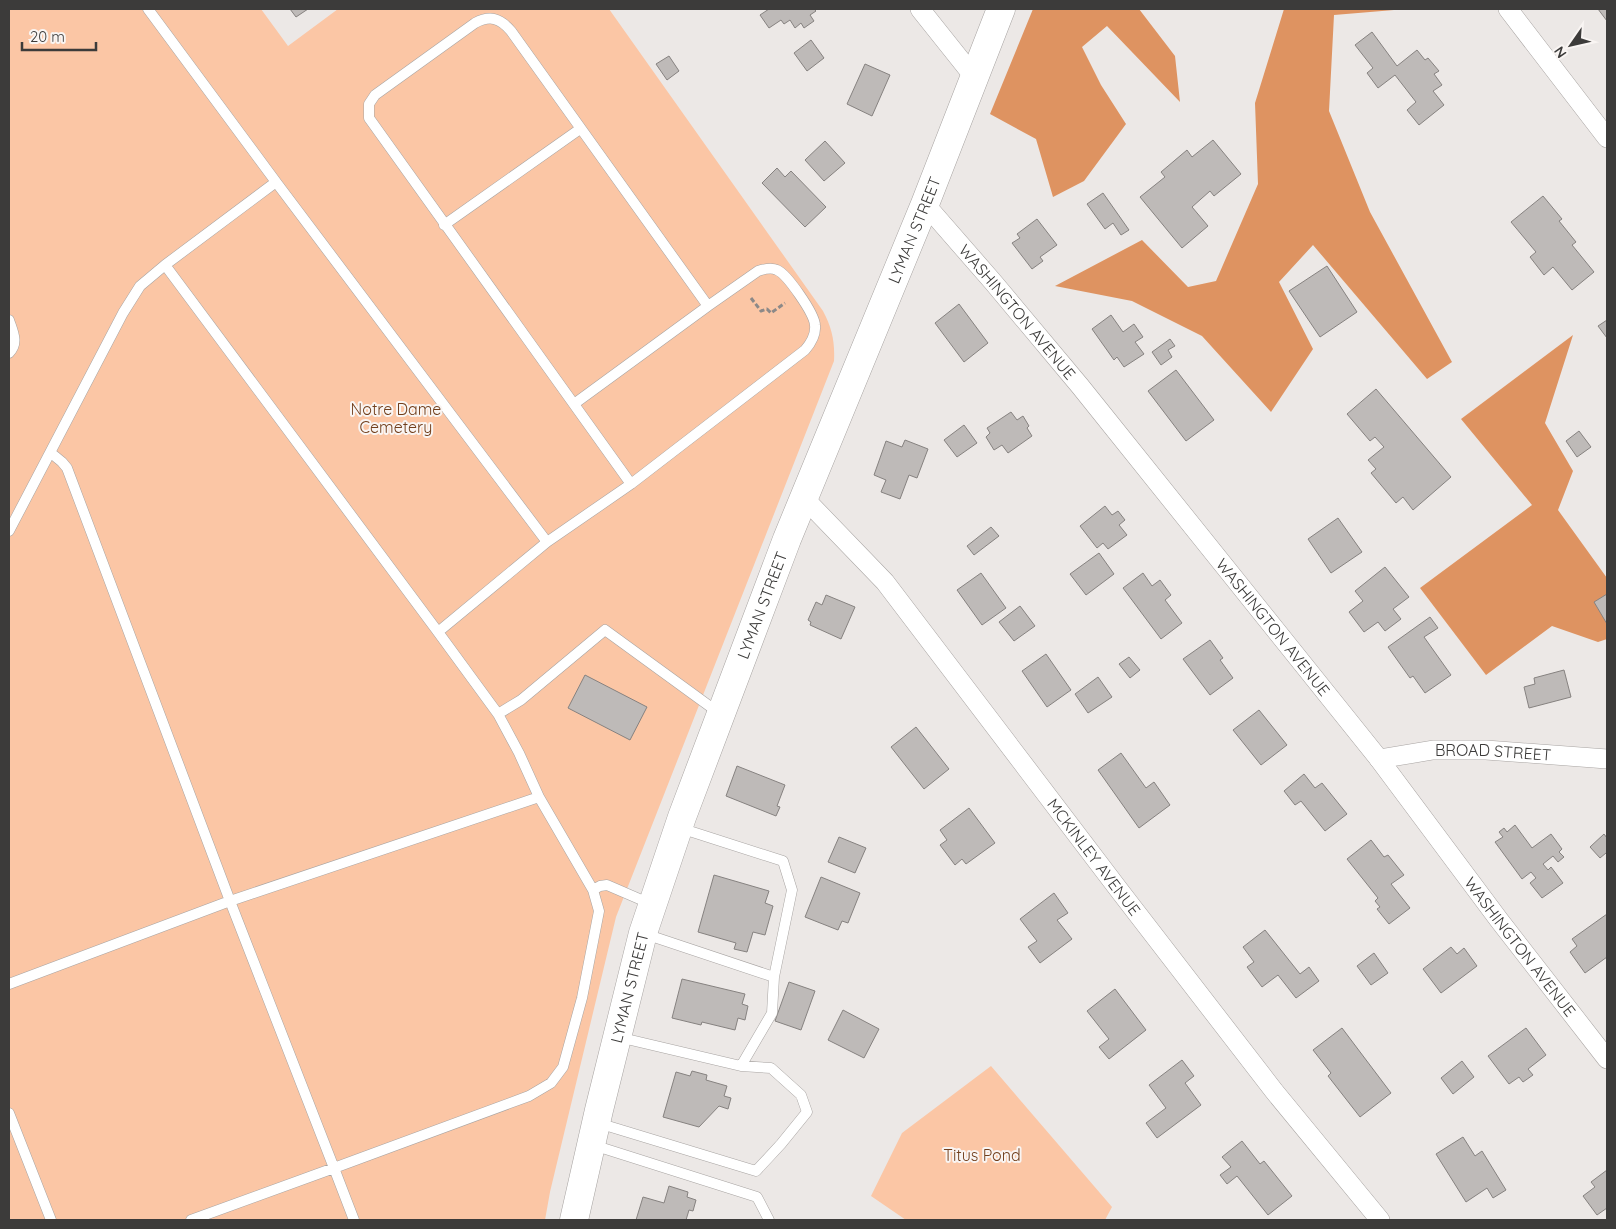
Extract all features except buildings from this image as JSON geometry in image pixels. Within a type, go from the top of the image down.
[{"type":"main road","name":"LYMAN STREET","points":[[574,1220],[643,933],[678,828],[720,713],[804,498],[925,204],[1001,9]]},
{"type":"street","points":[[920,9],[975,78]]},
{"type":"street","points":[[1508,9],[1607,138]]},
{"type":"street","name":"WASHINGTON AVENUE","points":[[925,204],[1021,314],[1080,386],[1379,759],[1499,920],[1607,1059]]},
{"type":"street","name":"MCKINLEY AVENUE","points":[[804,498],[886,582],[1113,883],[1250,1060],[1380,1220]]},
{"type":"street","name":"BROAD STREET","points":[[1379,759],[1442,750],[1486,750],[1607,759]]},
{"type":"lane","points":[[148,9],[547,542]]},
{"type":"lane","points":[[631,484],[373,126],[369,118],[369,104],[375,95],[475,23],[487,18],[500,20],[505,24],[708,306]]},
{"type":"lane","points":[[444,225],[580,129]]},
{"type":"lane","points":[[9,531],[131,298],[140,286],[276,182]]},
{"type":"lane","points":[[165,265],[498,714],[540,797],[593,890],[600,911],[582,998],[563,1067],[551,1083],[529,1096],[191,1220]]},
{"type":"lane","points":[[438,632],[547,542],[631,484],[805,350],[814,334],[815,323],[811,313],[785,277],[776,269],[763,269],[740,283],[574,404]]},
{"type":"lane","points":[[9,320],[15,341],[14,348],[9,353]]},
{"type":"lane","points":[[50,453],[67,468],[230,901],[354,1220]]},
{"type":"lane","points":[[498,714],[521,700],[605,630],[720,713]]},
{"type":"lane","points":[[9,984],[230,901],[540,797]]},
{"type":"lane","points":[[678,828],[783,861],[792,890],[774,977],[772,1013],[741,1066]]},
{"type":"lane","points":[[593,890],[606,885],[652,905]]},
{"type":"lane","points":[[643,933],[774,977]]},
{"type":"lane","points":[[594,1134],[756,1171],[807,1112],[801,1095],[771,1068],[741,1066],[617,1037]]},
{"type":"lane","points":[[9,1112],[50,1220]]},
{"type":"lane","points":[[594,1134],[757,1197],[769,1220]]},
{"type":"path","points":[[740,283],[761,311],[767,309],[771,313],[798,294]]},
{"type":"green space","name":"Notre Dame Cemetery","points":[[9,9],[261,9],[288,46],[338,9],[609,9],[826,317],[831,329],[834,361],[616,917],[550,1192],[545,1220],[9,1220]]},
{"type":"green space","name":"Titus Pond","points":[[991,1066],[1112,1207],[1105,1220],[906,1220],[871,1196],[902,1133]]},
{"type":"shaded area","points":[[1033,9],[1139,9],[1175,56],[1180,102],[1107,26],[1082,47],[1101,85],[1126,124],[1084,181],[1053,197],[1036,139],[990,114]]},
{"type":"shaded area","points":[[1284,9],[1406,9],[1334,15],[1329,111],[1370,212],[1452,362],[1427,379],[1313,245],[1279,282],[1313,349],[1271,412],[1202,336],[1132,301],[1055,286],[1142,240],[1188,287],[1216,281],[1258,184],[1255,103]]},
{"type":"shaded area","points":[[1573,335],[1545,423],[1573,471],[1558,510],[1607,578],[1607,639],[1598,642],[1552,626],[1486,675],[1420,588],[1532,505],[1461,419]]}]
